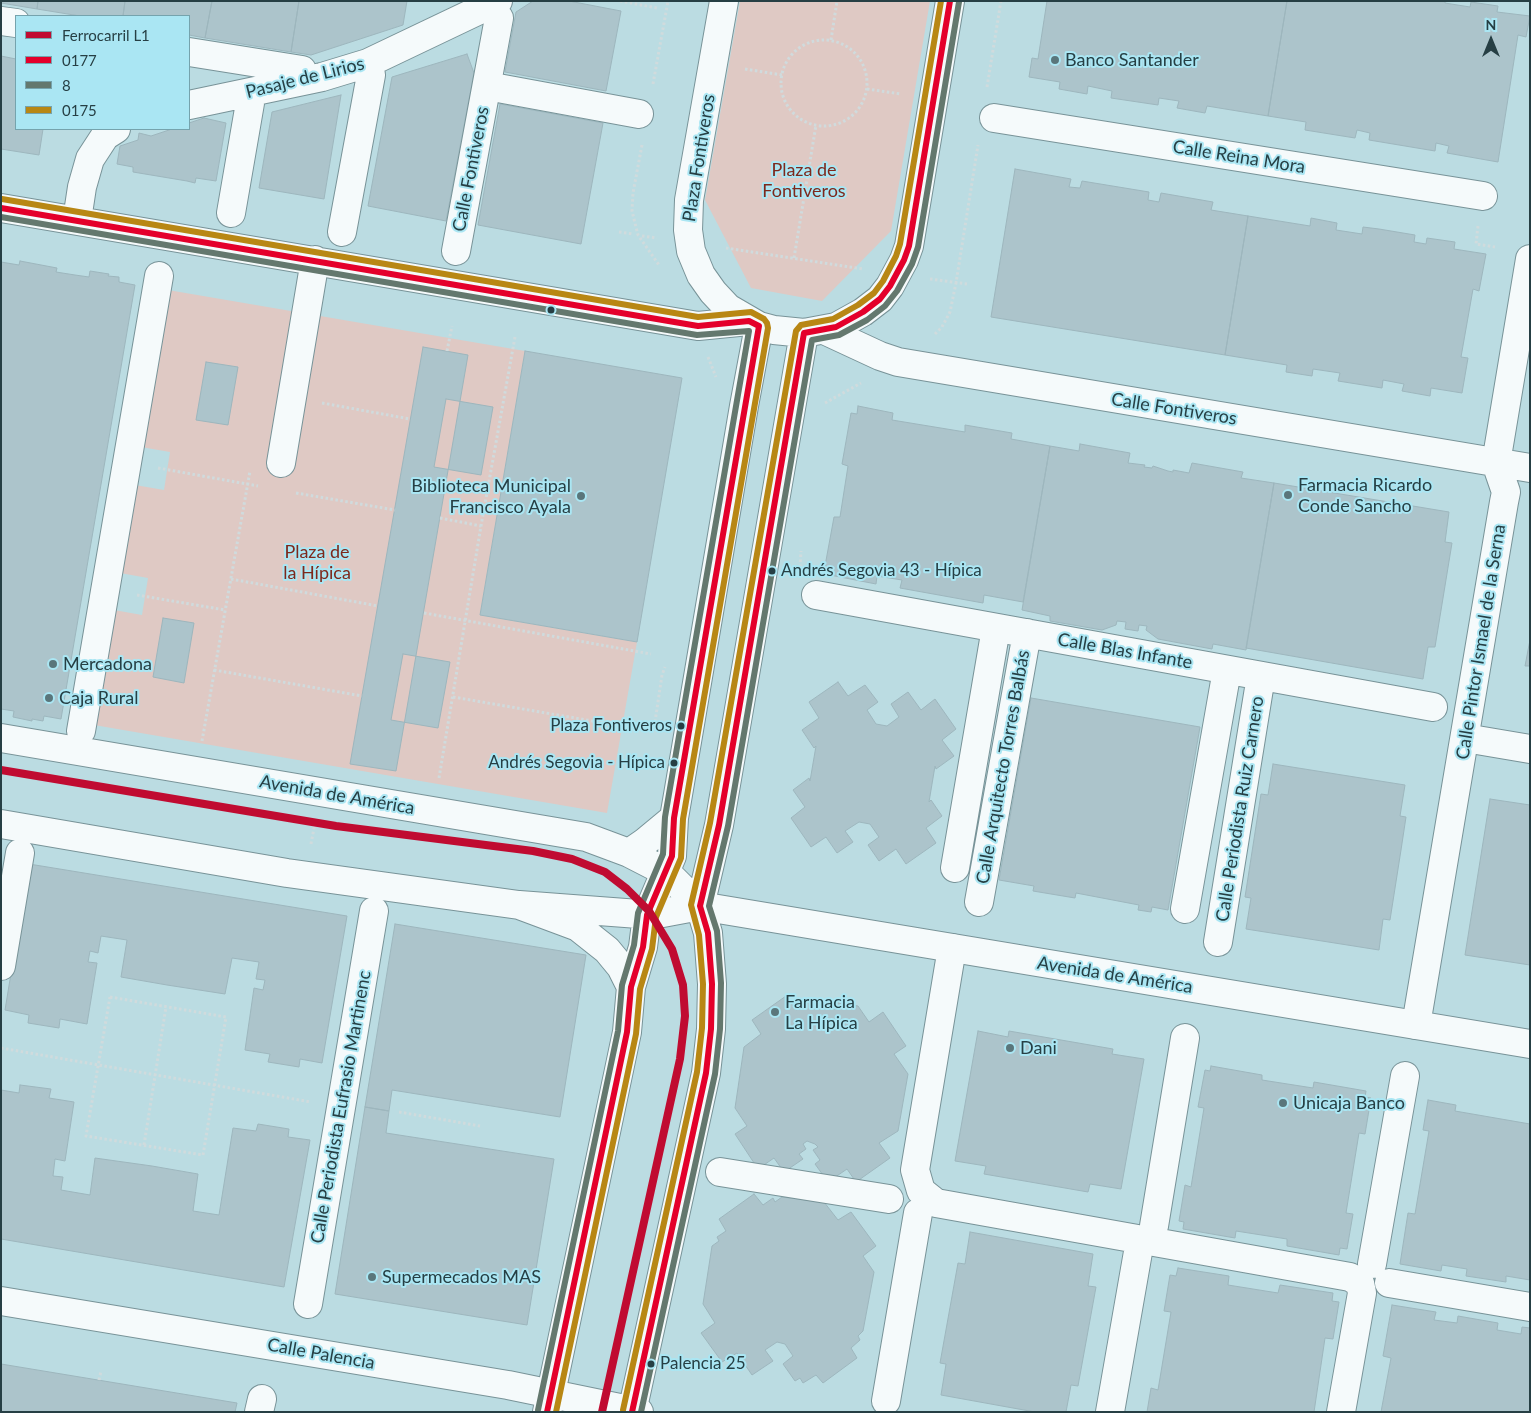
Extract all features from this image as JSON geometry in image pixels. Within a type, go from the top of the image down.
[{"type":"street","name":"Plaza Fontiveros","points":[[724,1],[690,200],[688,230],[691,251],[701,274],[713,292],[728,308],[754,323],[774,330],[814,331],[847,322],[880,299],[890,286],[904,260],[909,246],[950,1]]},
{"type":"street","name":"Calle Fontiveros","points":[[456,251],[487,86],[499,9]]},
{"type":"street","name":"Pasaje de Lirios","points":[[190,105],[322,77],[368,63],[499,9]]},
{"type":"street","points":[[1,21],[15,23]]},
{"type":"street","name":"Pasaje de Lirios","points":[[190,52],[302,70]]},
{"type":"street","points":[[342,232],[371,74]]},
{"type":"street","name":"Calle Fontiveros","points":[[487,86],[639,114]]},
{"type":"street","points":[[231,213],[250,103]]},
{"type":"street","name":"Calle Reina Mora","points":[[987,128],[1483,196]]},
{"type":"street","points":[[77,220],[82,187],[90,159],[105,136],[114,130]]},
{"type":"street","points":[[1,208],[698,326],[754,323],[744,406],[674,818],[672,856],[647,915],[643,947],[631,987],[625,1041],[548,1402]]},
{"type":"street","name":"Calle Pintor Ismael de la Serna","points":[[1416,1025],[1506,492],[1496,463],[1530,259]]},
{"type":"street","points":[[280,463],[315,260]]},
{"type":"street","points":[[81,731],[159,276]]},
{"type":"street","points":[[635,1411],[706,1073],[711,1029],[712,984],[708,933],[700,906],[721,817],[814,331]]},
{"type":"street","name":"Calle Fontiveros","points":[[814,331],[898,362],[1530,468]]},
{"type":"street","name":"Calle Blas Infante","points":[[816,595],[1433,707]]},
{"type":"street","name":"Calle Arquitecto Torres Balbás","points":[[956,868],[996,628]]},
{"type":"street","name":"Calle Arquitecto Torres Balbás","points":[[979,902],[1027,633]]},
{"type":"street","name":"Calle Periodista Ruiz Carnero","points":[[1185,909],[1227,670]]},
{"type":"street","name":"Calle Periodista Ruiz Carnero","points":[[1218,942],[1261,676]]},
{"type":"street","name":"Avenida de América","points":[[1,738],[586,837],[629,853],[666,872],[700,906],[1530,1044]]},
{"type":"street","points":[[1465,738],[1530,749]]},
{"type":"street","points":[[629,853],[674,818]]},
{"type":"street","points":[[1,824],[287,873],[520,905],[652,916],[700,906]]},
{"type":"street","points":[[1,966],[20,852]]},
{"type":"street","points":[[520,905],[578,927],[607,950],[621,967],[631,987]]},
{"type":"street","name":"Calle Periodista Eufrasio Martinenc","points":[[308,1304],[374,911]]},
{"type":"street","points":[[886,1401],[920,1202],[915,1170],[952,948]]},
{"type":"street","points":[[1154,1226],[1185,1038]]},
{"type":"street","points":[[1341,1412],[1362,1294],[1373,1277],[1405,1076]]},
{"type":"street","points":[[720,1172],[888,1199]]},
{"type":"street","points":[[920,1202],[936,1203],[1350,1277],[1373,1277],[1530,1307]]},
{"type":"street","points":[[1110,1412],[1138,1252]]},
{"type":"street","name":"Calle Palencia","points":[[1,1301],[548,1402],[635,1411]]},
{"type":"path","points":[[620,1],[657,8]]},
{"type":"path","points":[[652,87],[668,1]]},
{"type":"path","points":[[830,40],[837,1]]},
{"type":"path","points":[[987,89],[1001,1]]},
{"type":"path","points":[[830,40],[851,48],[859,57],[866,72],[867,89],[863,102],[855,113],[843,121],[830,126],[816,125],[804,121],[792,112],[785,101],[781,89],[782,75],[785,64],[799,48],[809,42],[830,40]]},
{"type":"path","points":[[743,69],[782,75]]},
{"type":"path","points":[[867,89],[910,95]]},
{"type":"path","points":[[794,258],[816,125]]},
{"type":"path","points":[[931,338],[942,327],[950,312],[987,128]]},
{"type":"path","points":[[642,145],[633,193],[632,211],[634,225],[638,235],[664,270]]},
{"type":"path","points":[[619,232],[634,234]]},
{"type":"path","points":[[724,248],[871,270]]},
{"type":"path","points":[[926,278],[967,284]]},
{"type":"path","points":[[447,351],[452,326]]},
{"type":"path","points":[[438,782],[515,337]]},
{"type":"path","points":[[819,406],[869,378]]},
{"type":"path","points":[[312,401],[410,419]]},
{"type":"path","points":[[202,742],[251,465]]},
{"type":"path","points":[[440,518],[481,526]]},
{"type":"path","points":[[231,579],[378,606]]},
{"type":"path","points":[[106,589],[226,610]]},
{"type":"path","points":[[424,613],[652,654]]},
{"type":"path","points":[[214,670],[362,696]]},
{"type":"path","points":[[453,697],[639,729]]},
{"type":"path","points":[[310,850],[316,815]]},
{"type":"path","points":[[110,997],[226,1017],[203,1155],[86,1136],[98,1066],[110,997]]},
{"type":"path","points":[[144,1145],[166,1007]]},
{"type":"path","points":[[1,1048],[341,1107]]},
{"type":"path","points":[[399,1112],[480,1126]]},
{"type":"path","points":[[99,1380],[101,1371]]},
{"type":"green space","name":"Plaza de Fontiveros","points":[[740,1],[930,1],[891,231],[822,301],[751,288],[705,200]]},
{"type":"green space","name":"Plaza de la Hípica","points":[[168,290],[525,351],[480,615],[637,642],[607,813],[94,725],[114,610],[142,615],[148,578],[120,573],[135,485],[164,490],[170,452],[141,447]]},
{"type":"building","points":[[1,1],[38,1],[37,9],[1,3]]},
{"type":"building","points":[[38,1],[125,1],[123,15],[74,15],[37,9]]},
{"type":"building","points":[[125,1],[212,1],[205,38],[190,35],[190,15],[123,15]]},
{"type":"building","points":[[212,1],[299,1],[291,52],[205,38]]},
{"type":"building","points":[[299,1],[407,1],[403,25],[311,55],[291,52]]},
{"type":"building","points":[[533,1],[569,1],[621,11],[606,91],[505,72],[516,12]]},
{"type":"building","points":[[1047,1],[1287,1],[1268,116],[1207,106],[1205,113],[1177,108],[1179,101],[1159,98],[1158,105],[1111,98],[1112,91],[1088,86],[1087,94],[1059,89],[1060,82],[1029,77],[1032,58],[1038,59]]},
{"type":"building","points":[[1287,1],[1445,1],[1445,3],[1470,7],[1471,2],[1498,6],[1497,12],[1530,16],[1526,37],[1518,35],[1498,162],[1447,153],[1449,146],[1436,143],[1435,151],[1369,140],[1370,133],[1357,130],[1355,138],[1305,130],[1306,122],[1268,116]]},
{"type":"building","points":[[467,54],[474,73],[446,221],[368,206],[392,77]]},
{"type":"building","points":[[1,56],[15,59],[15,130],[43,130],[39,155],[1,149]]},
{"type":"building","points":[[341,95],[324,199],[259,188],[272,112]]},
{"type":"building","points":[[500,104],[603,123],[581,244],[478,225]]},
{"type":"building","points":[[204,118],[226,123],[216,181],[196,178],[195,183],[133,172],[133,167],[117,164],[120,146],[138,140],[139,133],[151,136],[169,130],[190,130],[190,123]]},
{"type":"building","points":[[1015,169],[1071,179],[1069,187],[1080,188],[1082,181],[1149,192],[1148,200],[1159,202],[1161,193],[1213,202],[1211,210],[1248,216],[1225,355],[991,317]]},
{"type":"building","points":[[1248,216],[1310,226],[1311,218],[1337,223],[1336,230],[1362,234],[1363,227],[1379,229],[1415,235],[1414,242],[1426,244],[1427,238],[1455,242],[1454,249],[1486,254],[1479,291],[1473,289],[1461,357],[1468,358],[1462,393],[1431,388],[1430,396],[1402,391],[1404,384],[1383,380],[1382,388],[1338,381],[1340,373],[1313,369],[1312,376],[1286,372],[1287,365],[1225,355]]},
{"type":"building","points":[[20,261],[57,268],[56,272],[75,275],[89,277],[90,271],[109,274],[108,276],[119,277],[119,282],[135,285],[61,719],[44,716],[43,721],[13,717],[14,711],[1,709],[1,262],[19,265]]},
{"type":"building","points":[[423,347],[468,355],[396,771],[350,764]]},
{"type":"building","name":"Biblioteca Municipal Francisco Ayala","points":[[525,351],[682,378],[637,642],[480,615]]},
{"type":"building","points":[[206,362],[238,367],[228,425],[196,420]]},
{"type":"building","points":[[446,399],[493,407],[481,475],[434,467]]},
{"type":"building","points":[[858,406],[893,413],[892,420],[965,432],[965,425],[1012,433],[1011,439],[1050,446],[1023,602],[984,595],[983,603],[900,588],[902,580],[877,576],[876,584],[830,575],[831,568],[825,566],[834,517],[840,517],[848,466],[842,464],[851,413],[857,414]]},
{"type":"building","points":[[1080,444],[1130,453],[1128,463],[1145,465],[1144,467],[1152,468],[1153,466],[1173,472],[1173,470],[1189,473],[1192,463],[1243,472],[1241,478],[1274,483],[1246,650],[1213,644],[1212,649],[1158,639],[1146,630],[1147,626],[1139,625],[1138,631],[1125,629],[1126,622],[1117,621],[1116,625],[1102,630],[1050,621],[1050,616],[1022,610],[1050,446],[1079,451]]},
{"type":"building","points":[[1274,483],[1449,512],[1445,542],[1452,543],[1435,647],[1428,647],[1423,679],[1246,648]]},
{"type":"building","points":[[163,618],[194,623],[184,683],[153,677]]},
{"type":"building","points":[[1530,640],[1530,666],[1525,666]]},
{"type":"building","points":[[403,654],[450,662],[438,728],[391,720]]},
{"type":"building","points":[[838,682],[848,696],[865,685],[878,702],[867,710],[876,724],[887,726],[899,717],[891,704],[908,692],[921,710],[935,699],[956,729],[942,740],[954,756],[936,769],[935,766],[929,802],[931,800],[942,816],[926,828],[936,843],[906,864],[896,849],[879,861],[868,845],[879,837],[870,824],[859,822],[845,831],[853,842],[837,853],[826,837],[811,847],[791,818],[805,807],[793,790],[809,778],[810,781],[816,746],[814,748],[802,730],[819,718],[809,702]]},
{"type":"building","points":[[1031,698],[1200,727],[1168,910],[1152,907],[1151,912],[1138,910],[1139,905],[1076,893],[1075,898],[1033,891],[1034,886],[999,880]]},
{"type":"building","points":[[1273,764],[1405,785],[1400,816],[1406,817],[1390,920],[1383,919],[1379,950],[1246,929],[1251,898],[1245,897],[1261,794],[1268,795]]},
{"type":"building","points":[[1490,799],[1530,805],[1530,965],[1465,955]]},
{"type":"building","points":[[29,864],[347,916],[322,1063],[300,1059],[299,1067],[268,1062],[270,1054],[245,1050],[254,988],[263,990],[265,980],[256,979],[259,962],[232,958],[225,994],[167,985],[121,977],[127,940],[101,936],[98,953],[90,951],[88,962],[97,963],[87,1024],[60,1019],[59,1028],[28,1023],[29,1015],[5,1010]]},
{"type":"building","points":[[395,924],[586,955],[560,1117],[392,1090],[389,1111],[365,1107]]},
{"type":"building","points":[[786,996],[796,1010],[814,999],[858,1006],[869,1022],[883,1012],[906,1046],[894,1054],[908,1074],[898,1131],[879,1143],[890,1158],[856,1182],[847,1169],[828,1182],[815,1164],[820,1160],[813,1150],[818,1147],[807,1141],[803,1144],[806,1149],[799,1154],[803,1159],[784,1172],[774,1158],[758,1169],[735,1134],[747,1126],[735,1108],[744,1047],[761,1034],[752,1020]]},
{"type":"building","points":[[978,1031],[1008,1037],[1009,1031],[1113,1049],[1112,1054],[1144,1059],[1121,1189],[1090,1184],[1088,1192],[984,1174],[986,1166],[955,1161]]},
{"type":"building","points":[[1211,1066],[1262,1075],[1262,1080],[1313,1088],[1314,1082],[1366,1091],[1365,1097],[1371,1098],[1365,1134],[1359,1133],[1346,1213],[1353,1214],[1347,1249],[1340,1248],[1339,1255],[1287,1246],[1287,1239],[1236,1231],[1235,1238],[1183,1229],[1184,1222],[1179,1221],[1185,1185],[1191,1187],[1204,1108],[1198,1107],[1205,1070],[1210,1071]]},
{"type":"building","points":[[20,1085],[51,1089],[49,1098],[74,1102],[65,1161],[55,1159],[53,1176],[63,1177],[61,1190],[90,1195],[95,1158],[152,1166],[198,1174],[193,1211],[219,1215],[233,1128],[256,1131],[258,1124],[289,1129],[288,1137],[310,1140],[284,1287],[1,1239],[1,1090],[19,1093]]},
{"type":"building","points":[[1428,1100],[1456,1105],[1455,1111],[1530,1124],[1530,1280],[1506,1276],[1506,1282],[1466,1276],[1467,1269],[1442,1265],[1441,1271],[1400,1264],[1408,1213],[1415,1214],[1429,1131],[1423,1130]]},
{"type":"building","points":[[365,1107],[389,1111],[386,1133],[554,1159],[527,1325],[335,1294]]},
{"type":"building","points":[[754,1194],[763,1205],[773,1198],[775,1202],[782,1197],[824,1202],[838,1220],[851,1212],[876,1246],[863,1256],[874,1272],[863,1331],[858,1336],[860,1340],[851,1348],[857,1358],[823,1383],[816,1375],[803,1383],[800,1378],[795,1381],[783,1364],[793,1356],[785,1344],[777,1342],[765,1350],[773,1361],[752,1375],[737,1353],[722,1362],[701,1333],[715,1323],[703,1304],[712,1246],[719,1241],[717,1237],[726,1231],[719,1219]]},
{"type":"building","points":[[970,1232],[1093,1254],[1088,1286],[1096,1287],[1078,1386],[1071,1385],[1066,1412],[1035,1412],[941,1395],[946,1364],[940,1363],[958,1263],[965,1264]]},
{"type":"building","points":[[1178,1268],[1229,1276],[1228,1285],[1278,1293],[1280,1285],[1333,1293],[1332,1301],[1339,1302],[1333,1339],[1325,1338],[1314,1412],[1147,1412],[1151,1388],[1158,1390],[1171,1312],[1164,1311],[1170,1275],[1176,1276]]},
{"type":"building","points":[[1392,1305],[1436,1312],[1434,1320],[1457,1323],[1458,1316],[1498,1323],[1497,1330],[1521,1334],[1522,1327],[1530,1328],[1530,1412],[1381,1412],[1391,1358],[1383,1356]]},
{"type":"building","points":[[1,1364],[237,1403],[235,1412],[1,1412]]},
{"type":"rail line","name":"L1","points":[[1,770],[336,826],[533,851],[572,859],[605,872],[627,889],[649,911],[672,949],[683,985],[685,1016],[680,1059],[602,1412]]},
{"type":"transit line","name":"0175","points":[[623,1410],[697,1072],[702,1028],[703,984],[699,935],[691,905],[710,823],[796,331],[801,325],[833,319],[858,305],[874,293],[883,281],[896,256],[900,244],[941,1]]},
{"type":"transit line","name":"0177","points":[[632,1412],[706,1073],[711,1029],[712,984],[708,933],[700,906],[719,825],[804,333],[836,327],[863,312],[880,299],[890,286],[904,260],[909,246],[950,1]]},
{"type":"transit line","name":"8","points":[[641,1412],[715,1074],[720,1029],[721,983],[717,931],[709,906],[728,826],[812,340],[839,335],[867,320],[885,306],[897,291],[912,264],[918,247],[959,2]]},
{"type":"transit line","name":"0175","points":[[2,199],[698,317],[751,312],[764,319],[767,323],[768,328],[683,819],[681,858],[656,917],[652,949],[640,989],[636,1034],[556,1412]]},
{"type":"transit line","name":"0177","points":[[1,208],[698,326],[749,321],[759,326],[674,818],[672,856],[647,915],[643,947],[631,987],[627,1032],[547,1412]]},
{"type":"transit line","name":"8","points":[[1,217],[697,335],[749,331],[665,817],[663,854],[638,913],[634,945],[622,985],[618,1031],[538,1410]]},
{"type":"place","name":"Banco Santander","points":[[1055,60]]},
{"type":"place","name":"Farmacia Ricardo Conde Sancho","points":[[1288,495]]},
{"type":"place","name":"Biblioteca Municipal Francisco Ayala","points":[[581,496]]},
{"type":"place","name":"Andrés Segovia 43 - Hípica","points":[[772,571]]},
{"type":"place","name":"Mercadona","points":[[53,664]]},
{"type":"place","name":"Caja Rural","points":[[49,698]]},
{"type":"place","name":"Plaza Fontiveros","points":[[681,726]]},
{"type":"place","name":"Andrés Segovia - Hípica","points":[[674,763]]},
{"type":"place","name":"Farmacia La Hípica","points":[[775,1012]]},
{"type":"place","name":"Dani","points":[[1010,1048]]},
{"type":"place","name":"Unicaja Banco","points":[[1283,1103]]},
{"type":"place","name":"Supermecados MAS","points":[[372,1277]]},
{"type":"place","name":"Palencia 25","points":[[651,1364]]}]
